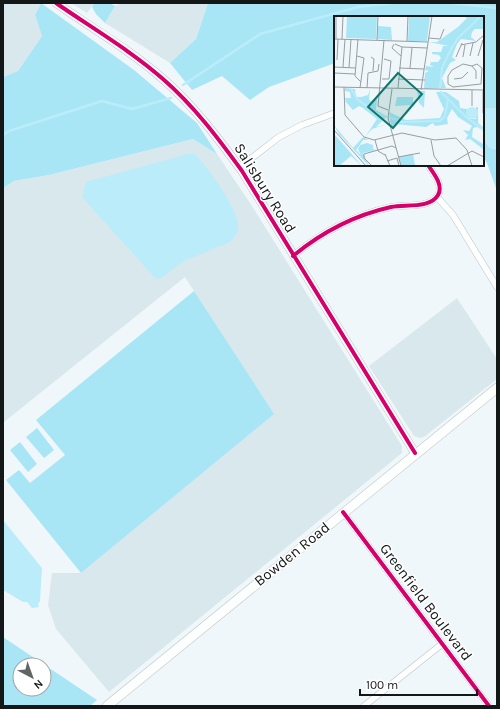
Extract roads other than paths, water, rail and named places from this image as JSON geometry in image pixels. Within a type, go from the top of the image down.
[{"type":"main road","name":"Bowden Road","points":[[107,706],[415,453],[497,388]]},
{"type":"street","name":"Salisbury Road","points":[[56,3],[116,43],[163,78],[202,118],[240,167],[293,256],[415,453]]},
{"type":"street","points":[[240,167],[279,137],[302,125],[334,113]]},
{"type":"street","points":[[293,256],[316,239],[358,216],[396,206],[425,203],[437,197],[439,192],[439,183],[429,166]]},
{"type":"street","points":[[437,197],[453,215],[497,287]]},
{"type":"street","name":"Greenfield Boulevard","points":[[343,512],[489,706]]},
{"type":"street","points":[[364,706],[442,644]]},
{"type":"waterway","points":[[183,85],[260,34],[358,7],[393,3]]},
{"type":"waterway","points":[[452,3],[497,8]]},
{"type":"waterway","points":[[3,135],[9,131],[102,101],[132,109],[171,98]]}]
